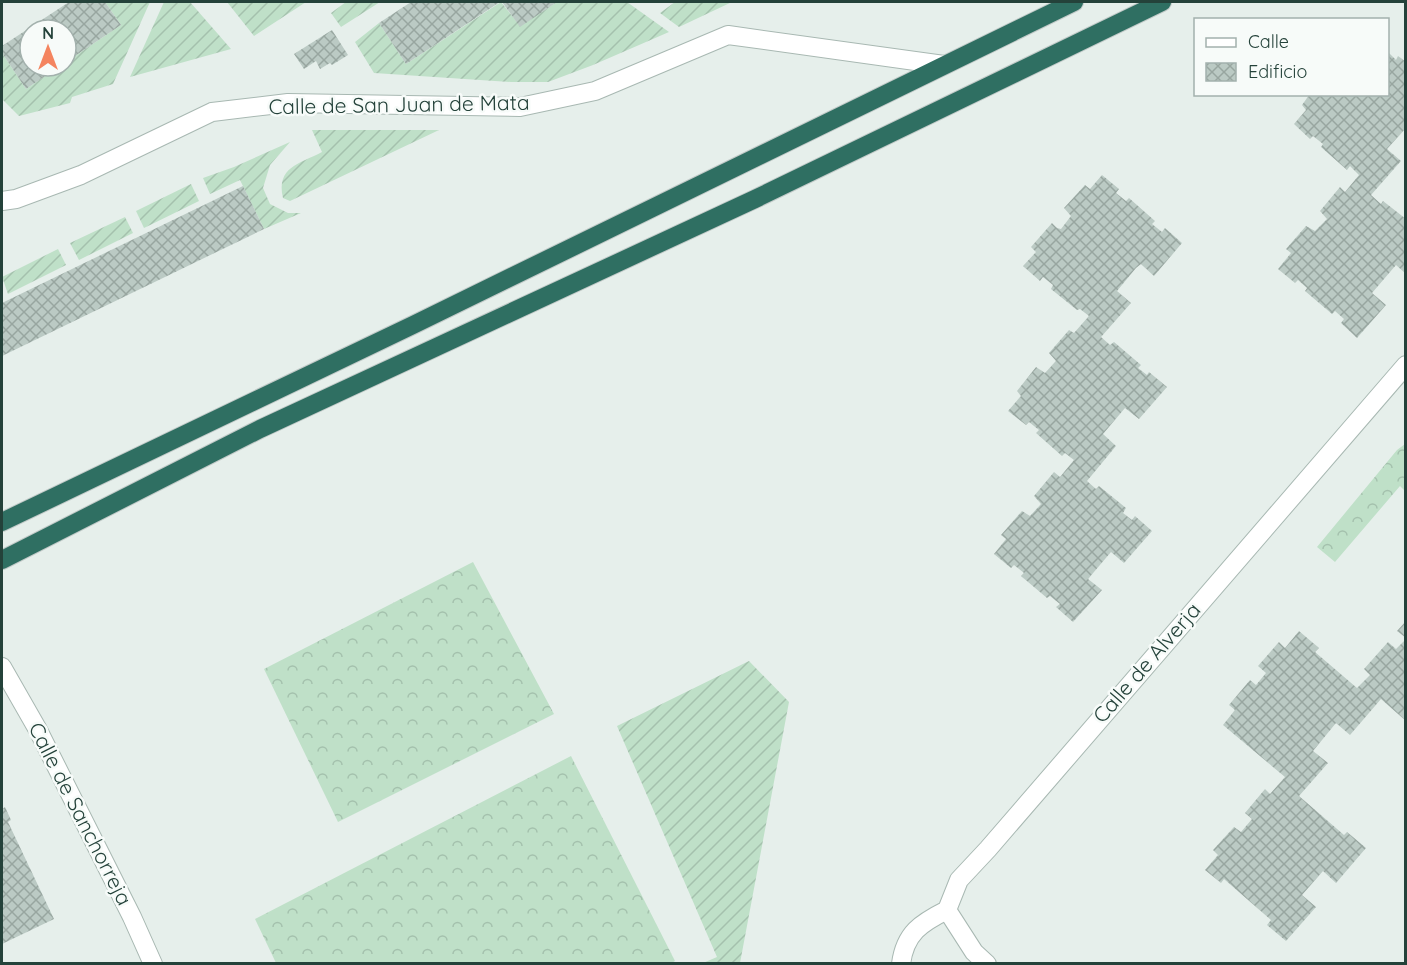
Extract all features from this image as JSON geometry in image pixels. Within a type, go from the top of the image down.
[{"type":"highway","points":[[2,522],[413,325],[1074,2]]},
{"type":"highway","points":[[2,560],[260,429],[755,199],[1162,2]]},
{"type":"street","name":"Calle de San Juan de Mata","points":[[2,201],[16,199],[81,175],[212,112],[288,103],[520,107],[595,91],[728,35],[944,65]]},
{"type":"street","name":"Calle de Alverja","points":[[946,910],[959,880],[1406,365]]},
{"type":"street","name":"Calle de Sanchorreja","points":[[2,667],[38,730],[153,963]]},
{"type":"street","points":[[901,963],[903,951],[916,928],[946,910],[974,952],[987,963]]},
{"type":"green space","points":[[105,2],[150,2],[113,84],[72,97],[70,103],[19,116],[2,99],[2,53],[26,89],[42,78],[78,78],[78,54],[121,25]]},
{"type":"green space","points":[[164,2],[190,2],[231,49],[130,77]]},
{"type":"green space","points":[[227,2],[306,2],[254,36]]},
{"type":"green space","points":[[346,2],[380,2],[341,27],[331,13]]},
{"type":"green space","points":[[501,2],[520,26],[557,2],[627,2],[669,32],[548,82],[511,82],[374,73],[355,42],[379,23],[406,64]]},
{"type":"green space","points":[[675,2],[732,2],[679,27],[660,13]]},
{"type":"green space","points":[[312,130],[439,130],[290,201],[283,198],[283,179],[286,173],[322,152]]},
{"type":"green space","points":[[290,142],[270,165],[263,188],[270,204],[288,213],[301,213],[264,229],[240,180],[210,194],[203,178]]},
{"type":"green space","points":[[191,184],[199,201],[144,228],[136,211]]},
{"type":"green space","points":[[125,217],[133,233],[79,260],[70,243]]},
{"type":"green space","points":[[58,249],[66,265],[8,294],[2,277]]},
{"type":"green space","points":[[1405,444],[1405,491],[1400,486],[1335,562],[1317,547],[1397,450]]},
{"type":"green space","points":[[473,562],[554,714],[338,822],[264,669]]},
{"type":"green space","points":[[749,661],[789,702],[740,963],[703,963],[717,957],[617,726]]},
{"type":"green space","points":[[571,756],[675,961],[670,964],[276,963],[255,919]]},
{"type":"building","points":[[69,2],[105,2],[121,25],[78,54],[78,18],[45,18]]},
{"type":"building","points":[[411,2],[500,2],[406,64],[379,23]]},
{"type":"building","points":[[502,2],[557,2],[520,27]]},
{"type":"building","points":[[332,30],[348,55],[320,69],[316,61],[304,69],[294,54]]},
{"type":"building","points":[[18,35],[18,77],[2,53],[2,46]]},
{"type":"building","points":[[1389,53],[1396,60],[1398,56],[1406,62],[1406,128],[1387,149],[1401,161],[1371,195],[1381,204],[1383,201],[1406,219],[1406,274],[1396,265],[1372,293],[1386,305],[1357,338],[1341,323],[1344,319],[1335,311],[1332,314],[1305,291],[1307,288],[1298,280],[1295,283],[1278,269],[1291,253],[1286,249],[1306,226],[1315,231],[1327,219],[1320,211],[1340,187],[1345,192],[1359,175],[1350,166],[1347,170],[1321,147],[1323,144],[1313,136],[1310,139],[1294,124],[1306,110],[1302,105],[1309,96],[1389,96]]},
{"type":"building","points":[[19,78],[42,78],[26,89]]},
{"type":"building","points":[[1102,175],[1119,189],[1116,193],[1126,201],[1129,198],[1155,221],[1152,224],[1162,232],[1165,228],[1182,243],[1154,276],[1141,264],[1136,268],[1117,291],[1131,303],[1101,337],[1110,345],[1114,342],[1141,365],[1138,368],[1147,375],[1149,372],[1167,387],[1139,419],[1125,408],[1103,434],[1116,446],[1087,481],[1096,489],[1099,486],[1126,508],[1123,513],[1132,520],[1135,516],[1152,531],[1124,563],[1111,552],[1088,579],[1102,590],[1073,622],[1056,607],[1060,604],[1050,596],[1047,598],[1021,576],[1024,573],[1014,565],[1011,568],[994,554],[1006,539],[1001,535],[1022,511],[1030,516],[1041,504],[1034,496],[1054,472],[1060,477],[1074,460],[1065,453],[1062,456],[1036,433],[1039,430],[1029,422],[1026,425],[1008,411],[1021,396],[1017,391],[1036,367],[1045,373],[1056,361],[1049,353],[1069,330],[1074,333],[1089,316],[1080,309],[1077,310],[1051,289],[1053,285],[1043,277],[1040,281],[1023,266],[1036,252],[1031,247],[1052,223],[1061,229],[1071,216],[1064,208],[1085,185],[1090,189]]},
{"type":"building","points":[[243,186],[264,229],[2,356],[2,303]]},
{"type":"building","points":[[1406,621],[1406,638],[1397,631]]},
{"type":"building","points":[[1299,631],[1319,648],[1315,652],[1357,688],[1370,675],[1364,669],[1388,642],[1396,649],[1406,639],[1406,721],[1381,699],[1350,735],[1336,723],[1313,751],[1328,763],[1299,796],[1344,835],[1347,832],[1366,848],[1336,883],[1323,871],[1302,895],[1316,907],[1286,941],[1267,925],[1271,920],[1224,879],[1221,883],[1205,870],[1218,855],[1213,850],[1234,827],[1241,832],[1252,819],[1245,813],[1265,789],[1270,794],[1285,777],[1223,725],[1235,710],[1229,705],[1250,680],[1256,685],[1266,673],[1258,666],[1279,642],[1285,648]]},
{"type":"building","points":[[5,807],[11,820],[8,822],[54,919],[2,944],[2,809]]}]
